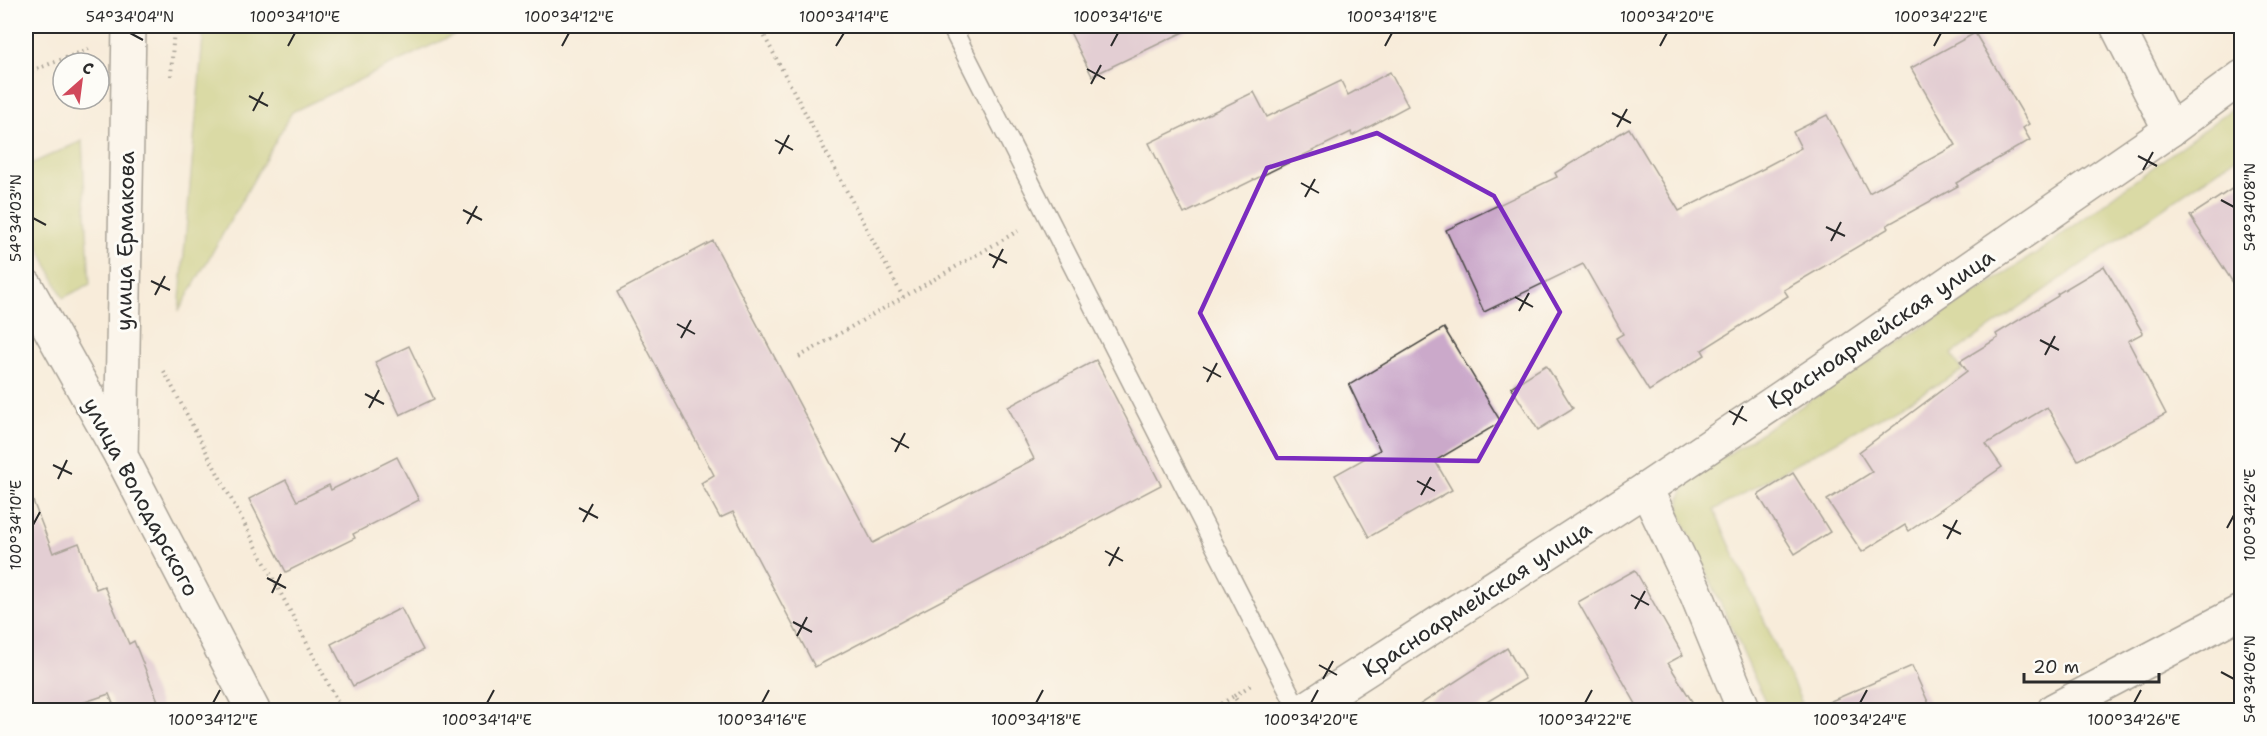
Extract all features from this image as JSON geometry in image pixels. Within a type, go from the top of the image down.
[{"type":"street","points":[[2117,26],[2170,130]]},
{"type":"street","name":"улица Ермакова","points":[[121,456],[129,29]]},
{"type":"street","name":"Красноармейская улица","points":[[1304,711],[1646,489],[2170,130],[2241,77]]},
{"type":"street","name":"улица Володарского","points":[[26,286],[121,456],[253,711]]},
{"type":"street","points":[[1646,489],[1696,593],[1744,711]]},
{"type":"street","points":[[2054,711],[2241,612]]},
{"type":"lane","points":[[951,26],[1298,711]]},
{"type":"path","points":[[759,26],[903,297]]},
{"type":"path","points":[[26,74],[129,29]]},
{"type":"path","points":[[799,357],[1047,214]]},
{"type":"path","points":[[160,363],[342,711]]},
{"type":"path","points":[[1211,711],[1234,696],[1243,711]]},
{"type":"highlighted area","points":[[1377,133],[1494,196],[1560,312],[1478,461],[1277,458],[1200,313],[1267,168]]},
{"type":"green space","points":[[204,26],[472,26],[292,112],[179,311]]},
{"type":"green space","points":[[2241,102],[2241,154],[1952,354],[1962,371],[1714,510],[1805,710],[1769,710],[1680,514],[1680,498],[1687,481],[2044,248]]},
{"type":"green space","points":[[82,141],[90,284],[63,298],[26,220],[26,166]]},
{"type":"building","points":[[1067,26],[1196,26],[1092,76]]},
{"type":"building","points":[[1975,33],[2029,124],[2023,128],[2030,140],[1956,183],[1958,186],[1887,225],[1889,228],[1784,290],[1788,296],[1702,350],[1705,355],[1649,391],[1616,338],[1623,334],[1583,264],[1484,312],[1446,230],[1557,177],[1555,173],[1629,128],[1679,211],[1801,148],[1793,132],[1827,115],[1869,193],[1956,145],[1911,68]]},
{"type":"building","points":[[1390,72],[1408,106],[1352,136],[1351,132],[1184,214],[1149,143],[1254,92],[1267,117],[1341,81],[1348,95]]},
{"type":"building","points":[[2241,183],[2241,295],[2190,216]]},
{"type":"building","points":[[713,241],[873,543],[1034,459],[1008,407],[1096,360],[1161,485],[815,667],[733,512],[720,518],[701,483],[714,475],[617,292]]},
{"type":"building","points":[[2104,266],[2143,333],[2128,341],[2166,414],[2078,460],[2047,407],[1986,444],[2002,467],[1909,531],[1905,525],[1862,552],[1827,500],[1872,472],[1859,452],[1967,371],[1960,361],[1998,338],[1996,334]]},
{"type":"building","points":[[1444,328],[1501,422],[1435,461],[1452,490],[1369,537],[1335,475],[1380,450],[1349,385]]},
{"type":"building","points":[[409,346],[434,399],[400,415],[375,362]]},
{"type":"building","points":[[1546,365],[1573,408],[1538,430],[1511,387]]},
{"type":"building","points":[[397,457],[419,500],[353,534],[355,538],[286,572],[249,499],[286,480],[297,501],[329,485],[331,490]]},
{"type":"building","points":[[1793,473],[1830,532],[1795,554],[1758,495]]},
{"type":"building","points":[[28,488],[53,553],[79,543],[96,589],[104,586],[129,644],[134,641],[162,711],[116,711],[109,694],[58,711],[26,711],[26,489]]},
{"type":"building","points":[[1635,570],[1683,655],[1668,663],[1698,711],[1640,711],[1578,602]]},
{"type":"building","points":[[401,608],[423,650],[353,686],[331,644]]},
{"type":"building","points":[[1507,648],[1525,679],[1472,711],[1410,711]]},
{"type":"building","points":[[1912,666],[1932,711],[1808,711]]}]
